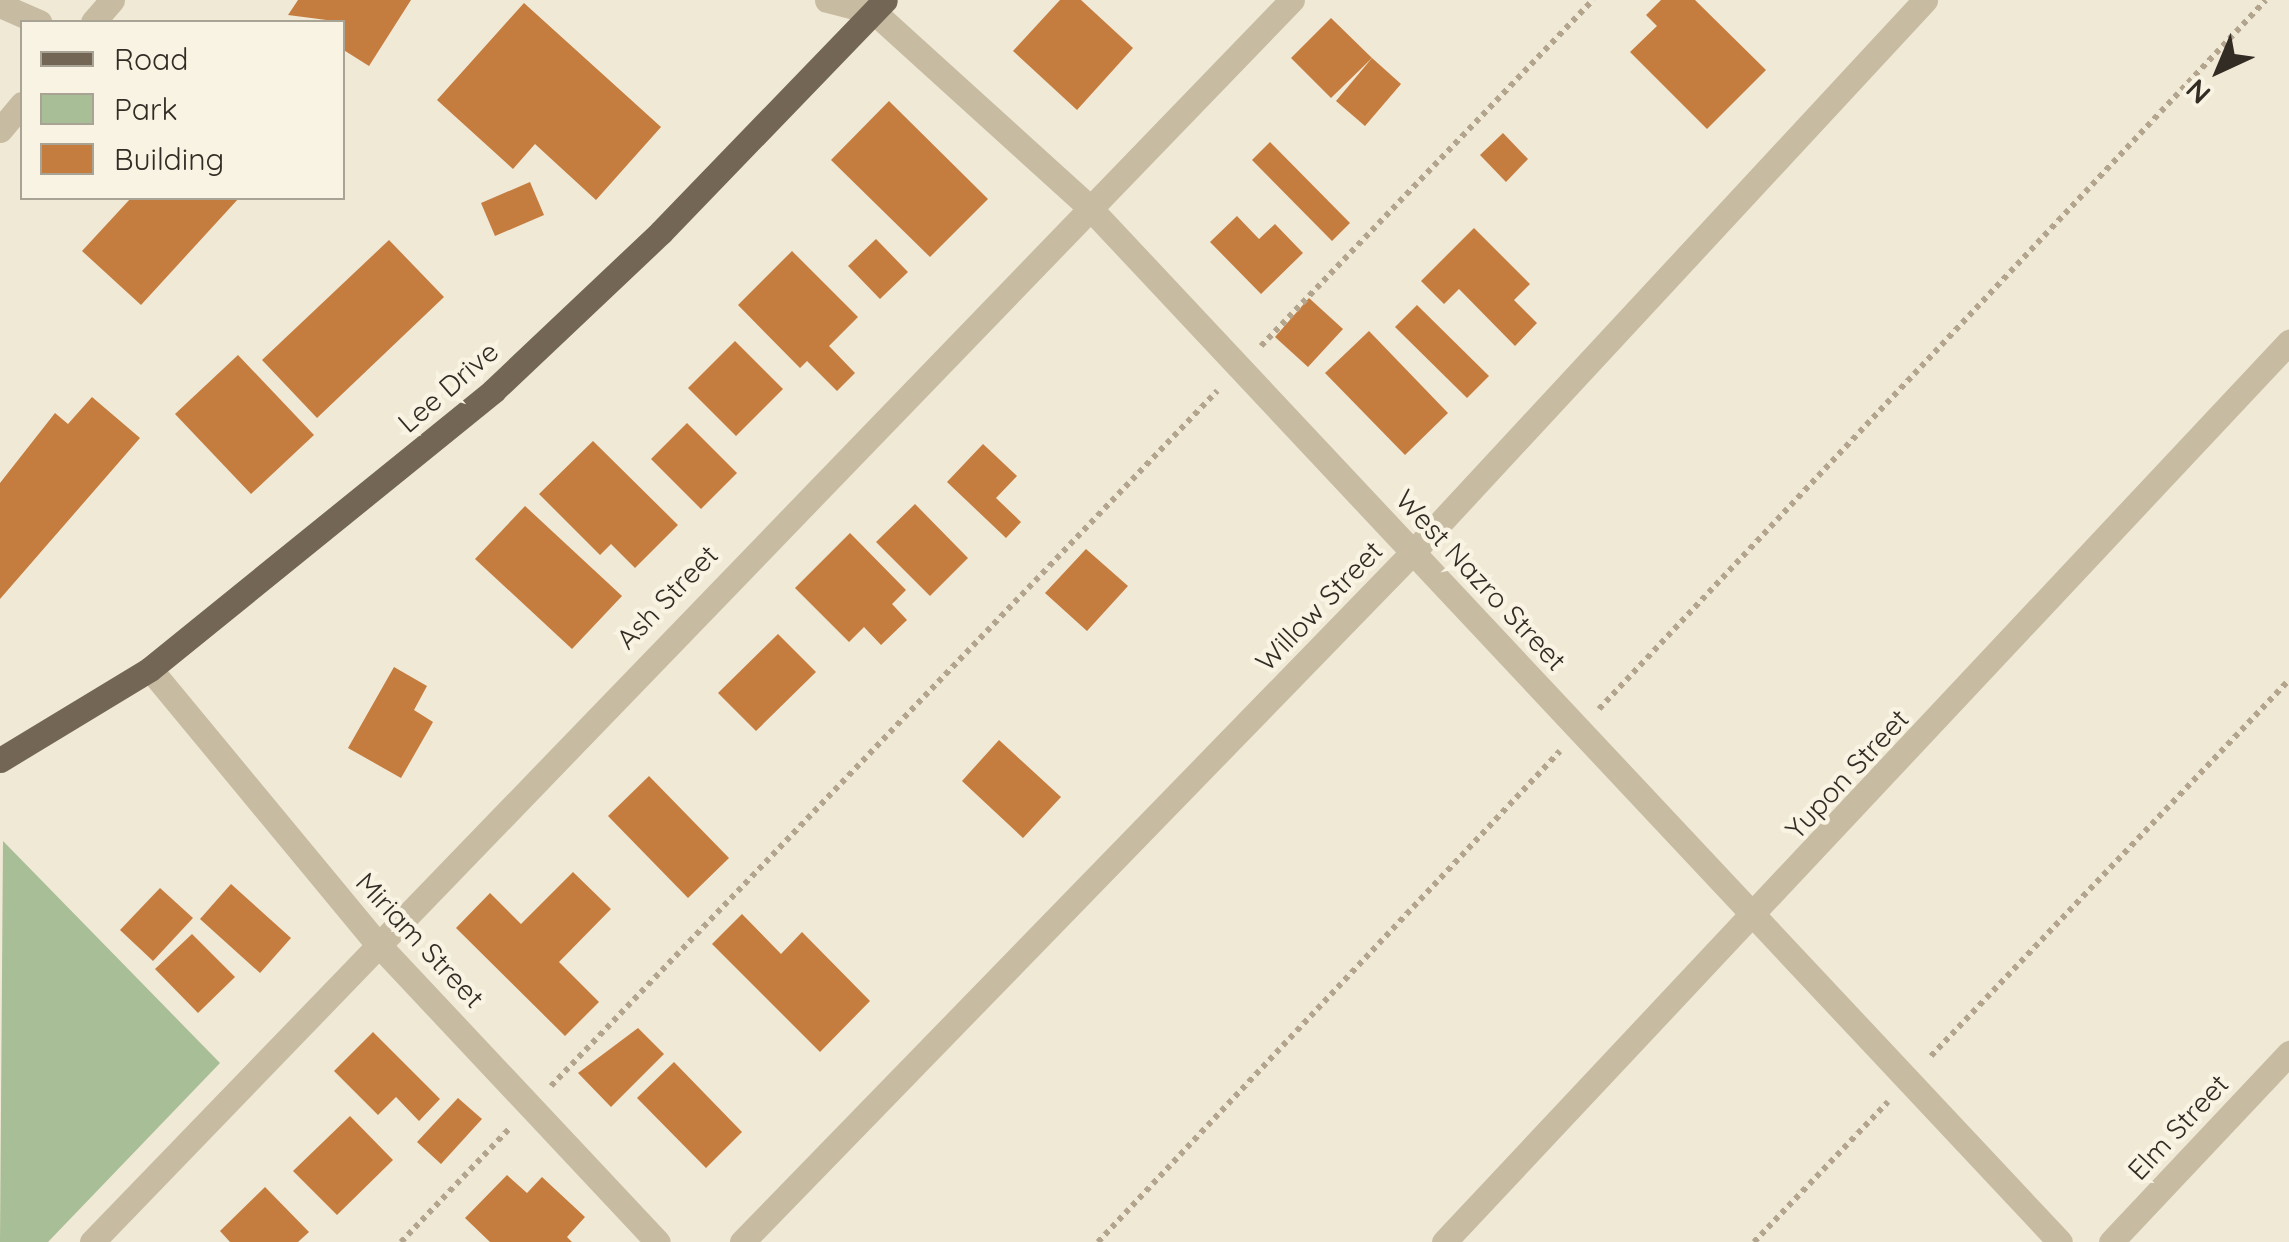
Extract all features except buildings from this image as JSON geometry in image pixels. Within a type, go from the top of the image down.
[{"type":"main road","name":"Lee Drive","points":[[0,760],[150,668],[493,391],[661,232],[880,6]]},
{"type":"street","points":[[94,20],[112,0]]},
{"type":"street","name":"West Nazro Street","points":[[827,0],[880,6],[1089,207],[1580,730],[1752,922],[2060,1242]]},
{"type":"street","name":"Ash Street","points":[[92,1242],[375,941],[1292,0]]},
{"type":"street","name":"Willow Street","points":[[742,1242],[1413,552],[1925,0]]},
{"type":"street","points":[[0,5],[34,20]]},
{"type":"street","points":[[0,130],[20,106]]},
{"type":"street","name":"Yupon Street","points":[[1444,1242],[1752,922],[2289,342]]},
{"type":"street","name":"Miriam Street","points":[[150,668],[375,941],[534,1104],[658,1242]]},
{"type":"street","name":"Elm Street","points":[[2111,1242],[2289,1053]]},
{"type":"path","points":[[401,1242],[1593,0]]},
{"type":"path","points":[[1098,1242],[2266,0]]},
{"type":"path","points":[[1754,1242],[2289,680]]},
{"type":"green space","points":[[3,841],[220,1063],[48,1242],[0,1242]]}]
